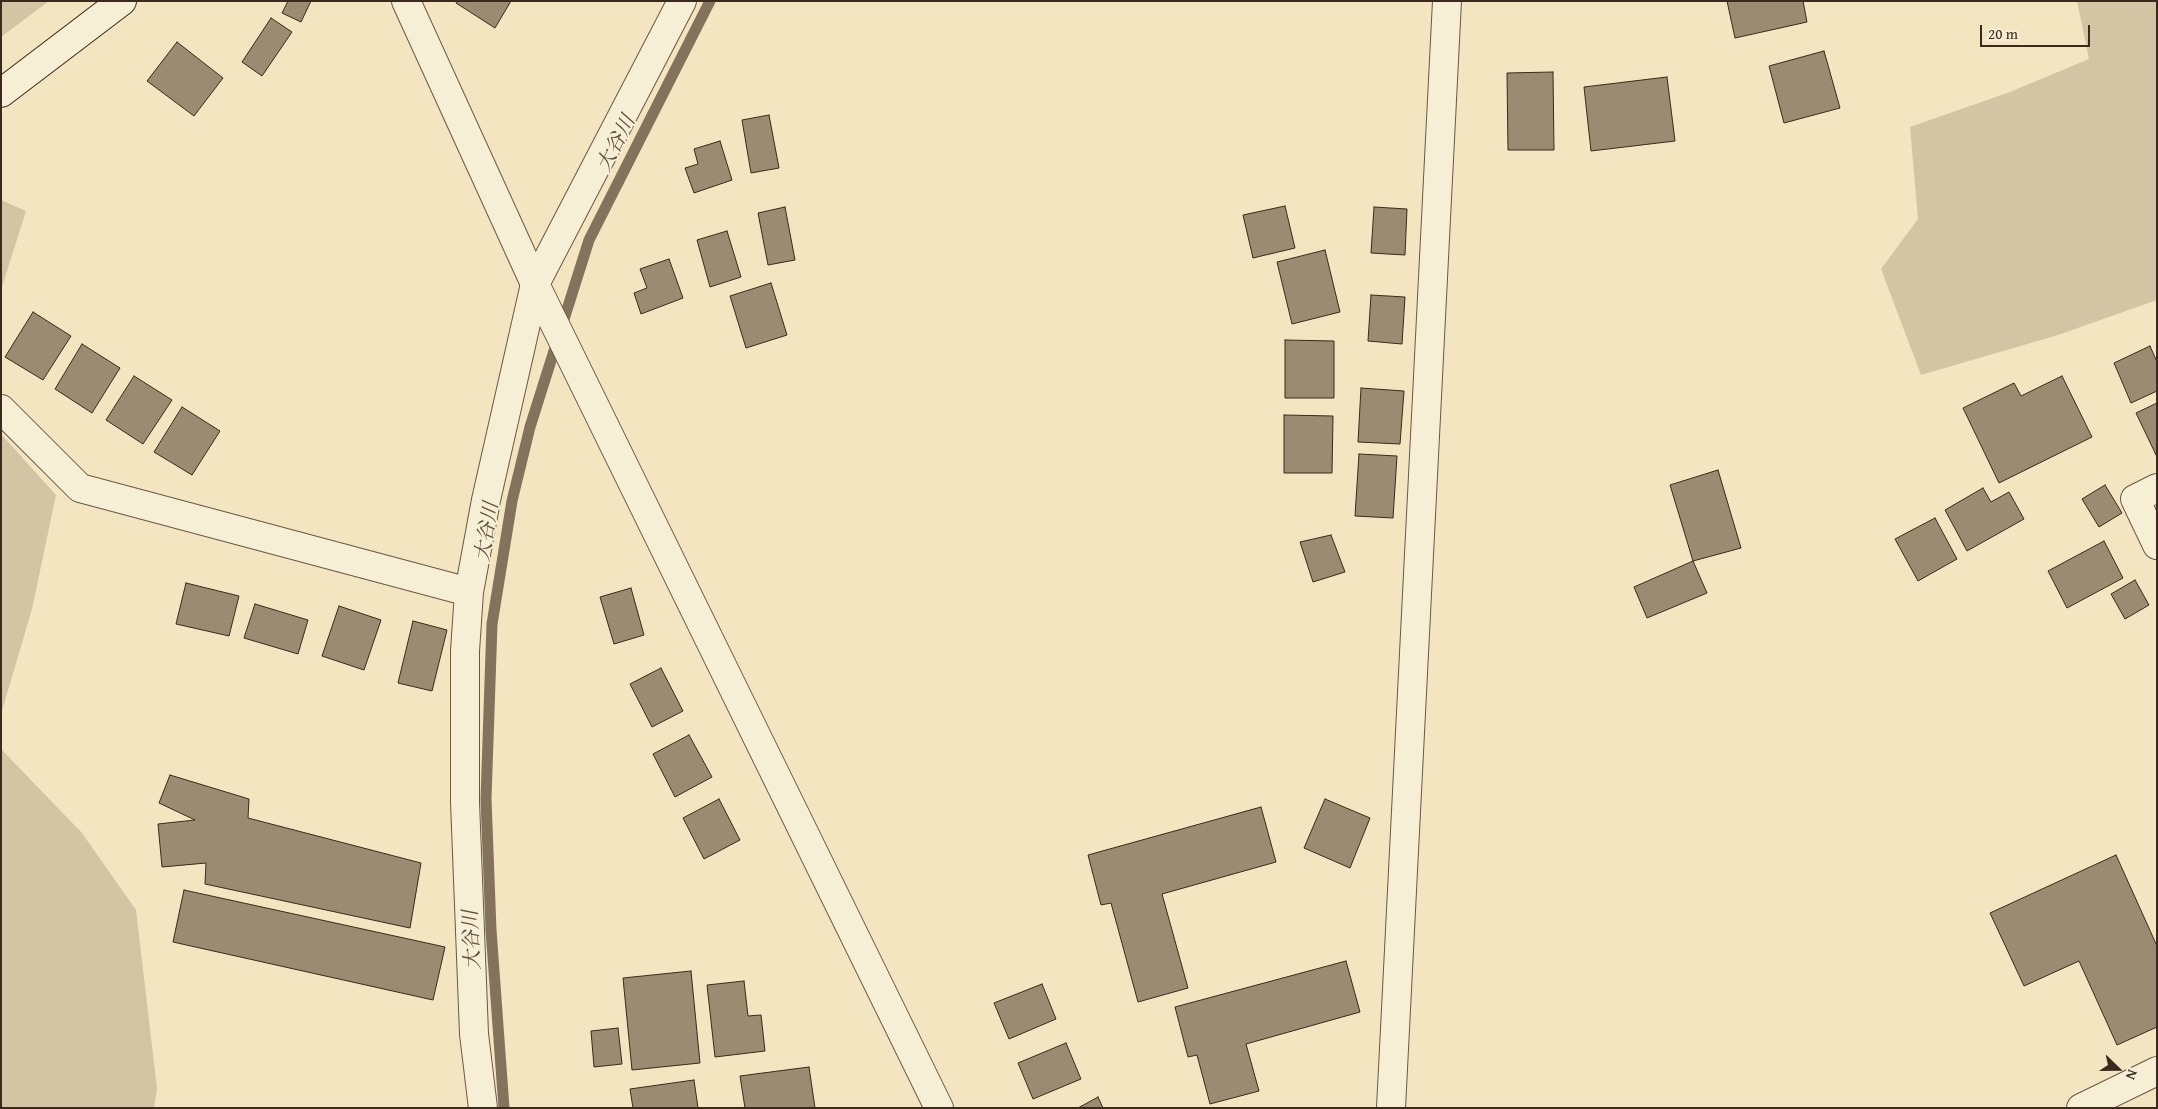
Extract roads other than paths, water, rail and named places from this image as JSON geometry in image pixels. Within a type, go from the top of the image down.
[{"type":"street","points":[[1,93],[122,1]]},
{"type":"street","points":[[406,1],[535,284],[938,1108]]},
{"type":"street","points":[[483,1108],[474,1034],[465,802],[465,651],[470,592],[486,500],[535,284],[682,1]]},
{"type":"street","points":[[1391,1108],[1447,1]]},
{"type":"street","points":[[1,409],[80,488],[470,592]]},
{"type":"street","points":[[2157,488],[2135,499],[2157,545]]},
{"type":"street","points":[[2081,1108],[2157,1072]]},
{"type":"waterway","name":"大谷川","points":[[504,1108],[491,930],[486,799],[492,624],[512,501],[530,427],[589,240],[710,1]]}]
